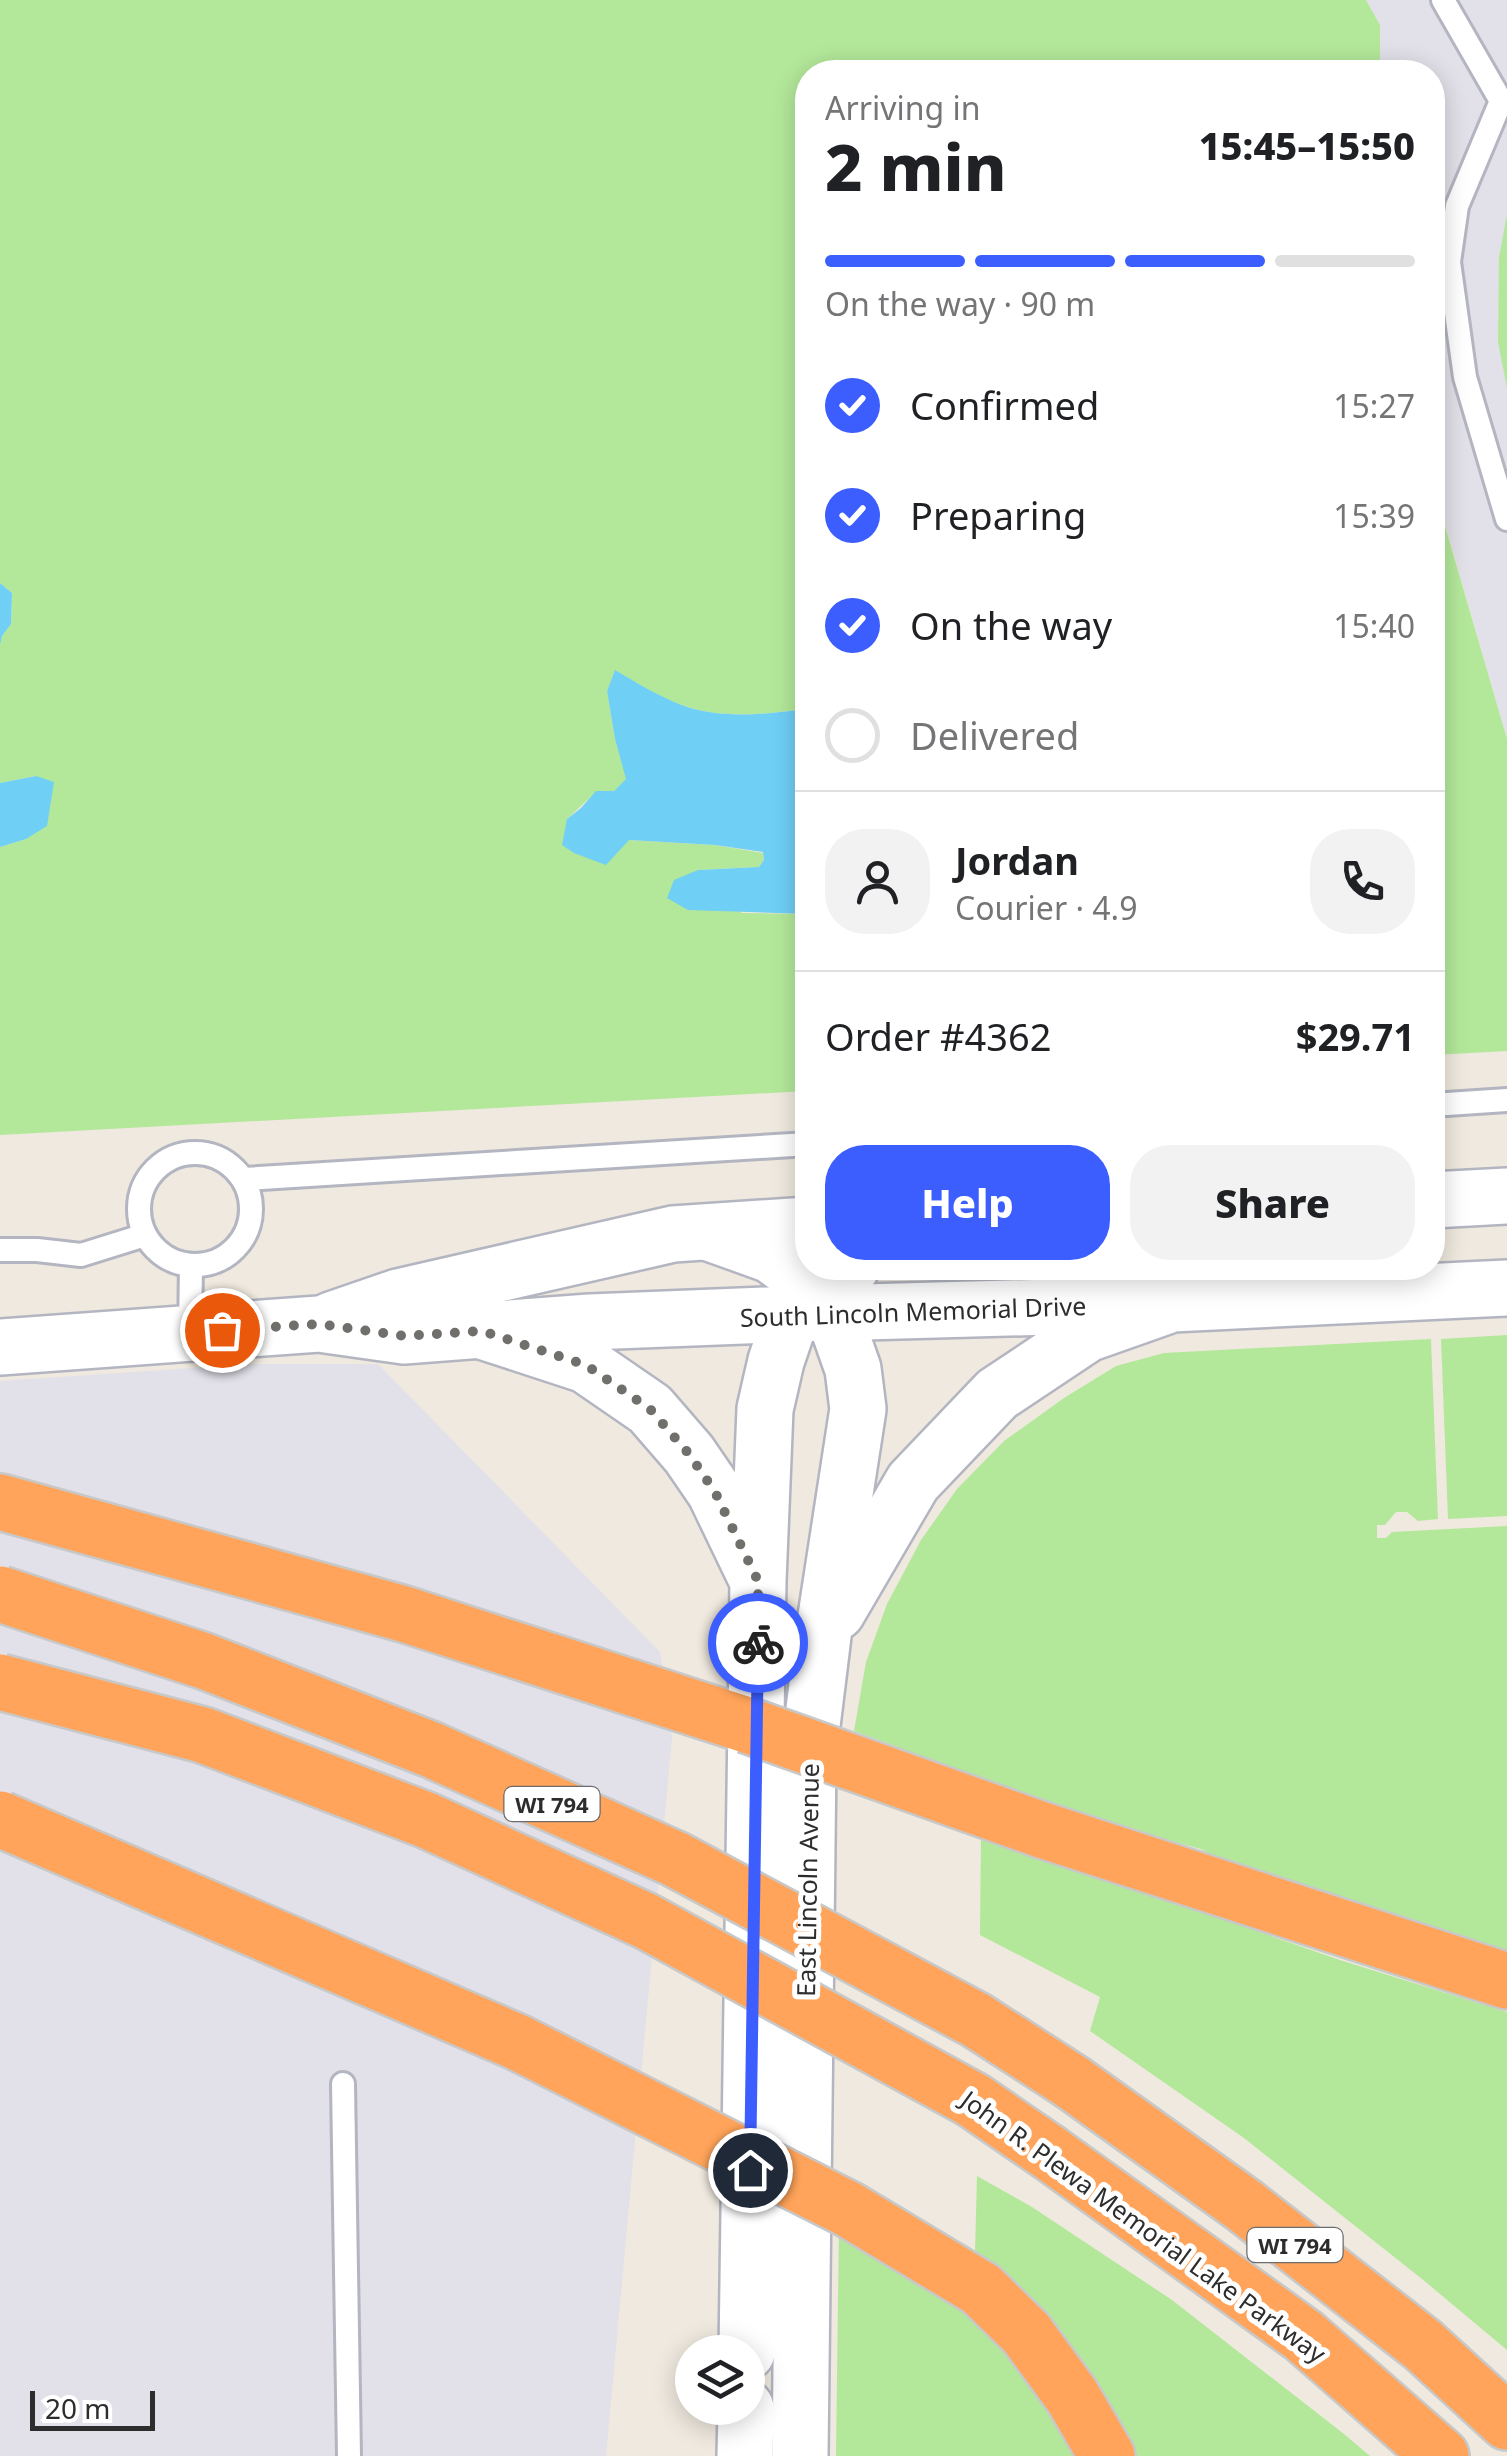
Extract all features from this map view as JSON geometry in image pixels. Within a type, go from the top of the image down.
[{"type":"highway","points":[[0,1502],[404,1614],[747,1725],[1042,1830],[1507,1981]]},
{"type":"highway","name":"WI 794","points":[[0,1594],[204,1661],[432,1750],[658,1852],[976,2020],[1072,2082],[1246,2206],[1423,2345],[1507,2422]]},
{"type":"highway","name":"John R. Plewa Memorial Lake Parkway","points":[[0,1682],[203,1735],[426,1820],[646,1922],[973,2100],[1304,2336],[1441,2456]]},
{"type":"highway","points":[[0,1819],[516,2042],[848,2209],[981,2289],[1026,2333],[1072,2396],[1107,2456]]},
{"type":"main road","points":[[1445,1199],[1507,1196]]},
{"type":"main road","name":"South Lincoln Memorial Drive","points":[[319,1324],[398,1297],[673,1234],[795,1226]]},
{"type":"main road","points":[[706,1232],[771,1255],[795,1273]]},
{"type":"main road","name":"South Lincoln Memorial Drive","points":[[0,1347],[319,1324],[404,1336],[590,1322],[823,1295],[1172,1304],[1507,1288]]},
{"type":"main road","name":"East Lincoln Avenue","points":[[747,2335],[758,1581],[765,1409],[776,1361],[823,1295]]},
{"type":"main road","name":"East Lincoln Avenue","points":[[800,2456],[808,1758],[858,1409],[852,1369],[823,1295]]},
{"type":"main road","points":[[823,1636],[913,1482],[996,1394],[1087,1334],[1172,1304]]},
{"type":"main road","points":[[482,1331],[586,1365],[650,1409],[715,1492],[758,1581]]},
{"type":"main road","points":[[745,2456],[746,2425]]},
{"type":"lane","points":[[1444,0],[1504,99],[1457,206],[1448,262],[1465,377],[1507,519]]},
{"type":"lane","points":[[1445,1104],[1507,1100]]},
{"type":"lane","points":[[244,1179],[795,1145]]},
{"type":"lane","points":[[195,1152],[214,1156],[244,1179],[252,1214],[238,1246],[225,1257],[209,1264],[172,1261],[156,1251],[145,1235],[138,1217],[139,1198],[146,1180],[159,1165],[176,1155],[195,1152]]},
{"type":"lane","points":[[0,1250],[81,1255],[145,1235]]},
{"type":"lane","points":[[190,1333],[191,1265]]},
{"type":"lane","points":[[343,2084],[348,2456]]},
{"type":"shaded area","points":[[1366,0],[1507,0],[1507,739],[1445,523],[1445,60],[1380,60],[1380,25]]},
{"type":"shaded area","points":[[253,1364],[378,1364],[660,1652],[672,1737],[606,2456],[0,2456],[0,1381]]},
{"type":"green space","points":[[0,0],[1366,0],[1380,25],[1380,60],[795,60],[795,710],[726,714],[694,709],[615,671],[607,691],[627,779],[614,791],[596,792],[567,819],[629,840],[715,845],[763,853],[759,867],[698,870],[742,913],[795,914],[795,1092],[0,1135],[0,847],[26,839],[36,776],[0,783],[0,645],[11,624],[12,593],[0,583]]},
{"type":"green space","points":[[1507,214],[1507,388],[1498,342],[1499,258]]},
{"type":"green space","points":[[1445,526],[1507,739],[1507,1051],[1445,1054]]},
{"type":"green space","points":[[1507,1335],[1507,1516],[1448,1519],[1441,1339]]},
{"type":"green space","points":[[1431,1339],[1438,1519],[1418,1521],[1407,1512],[1396,1512],[1385,1525],[1377,1525],[1377,1538],[1386,1538],[1392,1532],[1507,1526],[1507,1955],[1229,1865],[1201,1849],[1050,1809],[894,1753],[898,1747],[854,1731],[866,1662],[887,1604],[921,1540],[957,1489],[1004,1441],[1064,1398],[1116,1366],[1164,1353]]},
{"type":"green space","points":[[981,1835],[1340,1960],[1507,2012],[1507,2350],[1244,2138],[1090,2031],[1100,1997],[980,1935]]},
{"type":"green space","points":[[977,2176],[1032,2207],[1172,2300],[1370,2456],[1137,2456],[1094,2383],[1056,2331],[975,2252]]},
{"type":"green space","points":[[839,2224],[931,2281],[1013,2352],[1076,2456],[836,2456]]},
{"type":"water","points":[[0,583],[12,593],[11,624],[0,645]]},
{"type":"water","points":[[615,670],[694,709],[726,714],[795,710],[795,914],[688,910],[667,898],[674,880],[698,870],[759,867],[764,860],[763,852],[629,840],[606,865],[562,845],[567,819],[596,791],[614,791],[626,779],[607,691]]},
{"type":"water","points":[[36,776],[54,782],[47,826],[26,839],[0,847],[0,783]]},
{"type":"way so far","points":[[222,1330],[319,1324],[404,1336],[482,1331],[586,1365],[650,1409],[715,1492],[758,1581],[758,1643]]},
{"type":"route","points":[[750,2170],[758,1643]]}]
